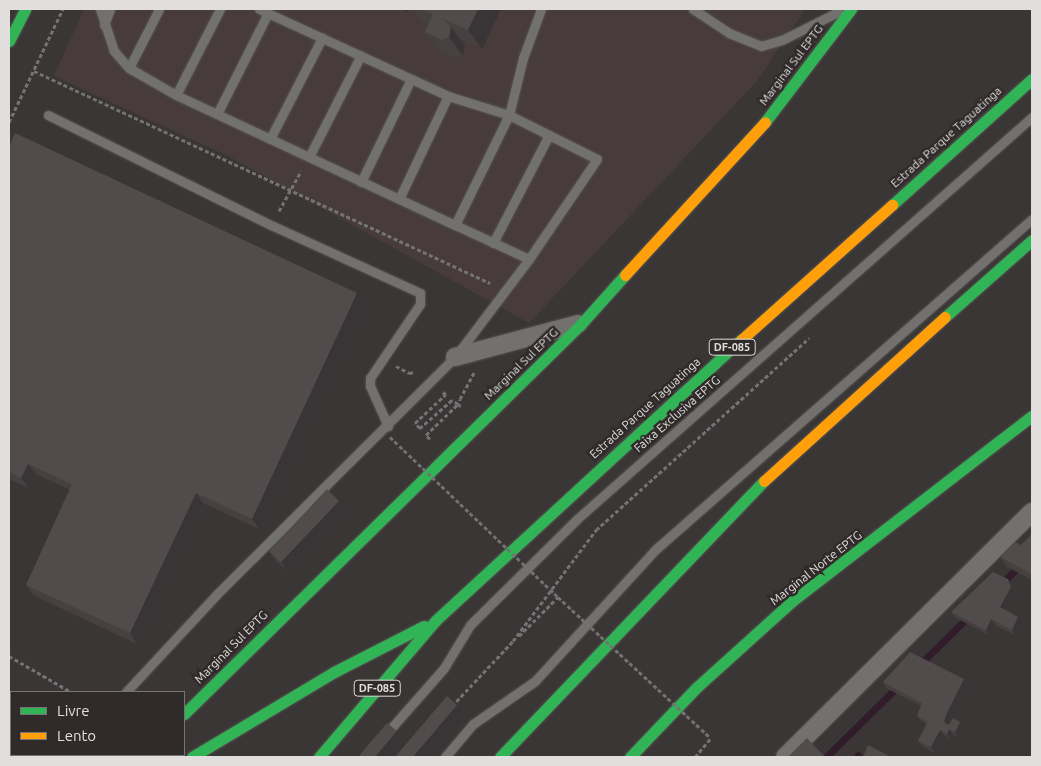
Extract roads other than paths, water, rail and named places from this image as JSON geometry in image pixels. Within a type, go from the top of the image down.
[{"type":"main road","points":[[9,41],[25,9]]},
{"type":"main road","name":"Marginal Sul EPTG","points":[[185,713],[581,324],[775,110],[851,9]]},
{"type":"main road","name":"Estrada Parque Taguatinga","points":[[319,757],[436,620],[636,434],[1032,79]]},
{"type":"main road","points":[[500,757],[782,463],[1032,240]]},
{"type":"main road","name":"Marginal Norte EPTG","points":[[630,757],[697,687],[791,602],[1032,416]]},
{"type":"main road","points":[[192,757],[334,672],[436,620]]},
{"type":"street","points":[[455,357],[482,348],[581,324]]},
{"type":"street","points":[[785,757],[1032,512]]},
{"type":"lane","points":[[100,9],[114,51],[129,68],[176,95],[529,259]]},
{"type":"lane","points":[[104,25],[110,9]]},
{"type":"lane","points":[[129,68],[159,9]]},
{"type":"lane","points":[[176,95],[220,9]]},
{"type":"lane","points":[[127,691],[154,659],[301,509],[388,426],[455,357],[506,292],[597,159],[509,115],[448,96],[259,9]]},
{"type":"lane","points":[[454,225],[509,115],[523,58],[541,9]]},
{"type":"lane","points":[[693,9],[729,33],[761,46],[782,40],[844,9]]},
{"type":"lane","points":[[217,114],[268,13]]},
{"type":"lane","points":[[270,139],[322,38]]},
{"type":"lane","points":[[309,157],[361,56]]},
{"type":"lane","points":[[361,182],[412,79]]},
{"type":"lane","points":[[399,199],[448,96]]},
{"type":"lane","points":[[48,115],[271,225],[420,293],[420,304],[370,378],[370,386],[388,426]]},
{"type":"lane","name":"Faixa Exclusiva EPTG","points":[[379,742],[444,668],[470,625],[577,519],[1032,117]]},
{"type":"lane","points":[[493,242],[548,135]]},
{"type":"lane","points":[[445,757],[473,724],[535,681],[656,549],[1032,219]]},
{"type":"waterway","points":[[1000,585],[1032,553]]},
{"type":"waterway","points":[[919,665],[970,615]]},
{"type":"waterway","points":[[826,757],[899,685]]}]
